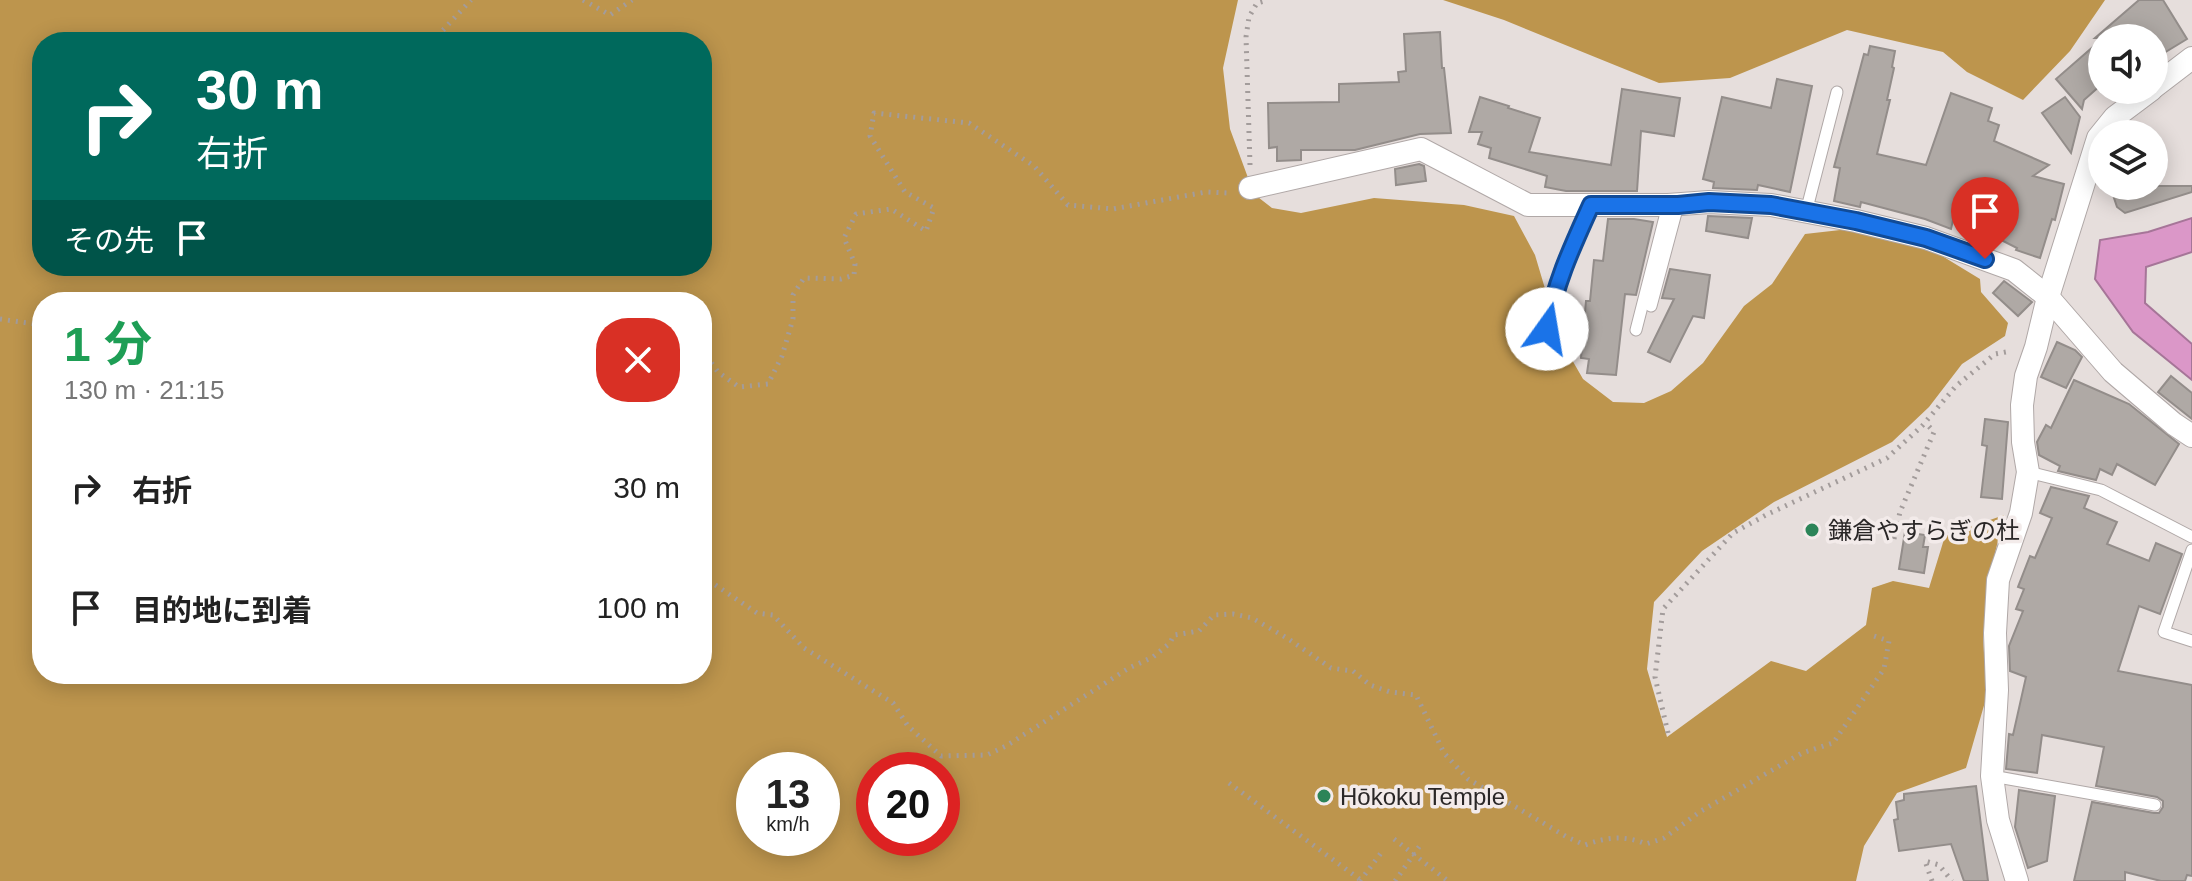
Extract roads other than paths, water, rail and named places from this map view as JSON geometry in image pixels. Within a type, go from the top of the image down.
[{"type":"street","points":[[2168,77],[2192,58]]},
{"type":"street","points":[[2017,881],[1998,820],[1992,776],[1998,580],[2021,513],[2028,472],[2022,405],[2026,376],[2098,138],[2115,117],[2132,104]]},
{"type":"street","points":[[1250,188],[1421,149],[1528,205],[1673,205],[1709,202],[1771,205],[1926,238],[2014,270],[2048,297],[2113,372],[2192,436]]},
{"type":"lane","points":[[1806,212],[1837,92]]},
{"type":"lane","points":[[1547,329],[1563,265],[1591,205]]},
{"type":"lane","points":[[1651,306],[1673,205]]},
{"type":"lane","points":[[1636,330],[1673,205]]},
{"type":"lane","points":[[2028,472],[2101,490],[2192,537]]},
{"type":"lane","points":[[2192,550],[2164,632],[2192,641]]},
{"type":"lane","points":[[1992,776],[2155,805]]},
{"type":"place","name":"鎌倉やすらぎの杜","points":[[1812,530]]},
{"type":"place","name":"Hōkoku Temple","points":[[1324,796]]}]
